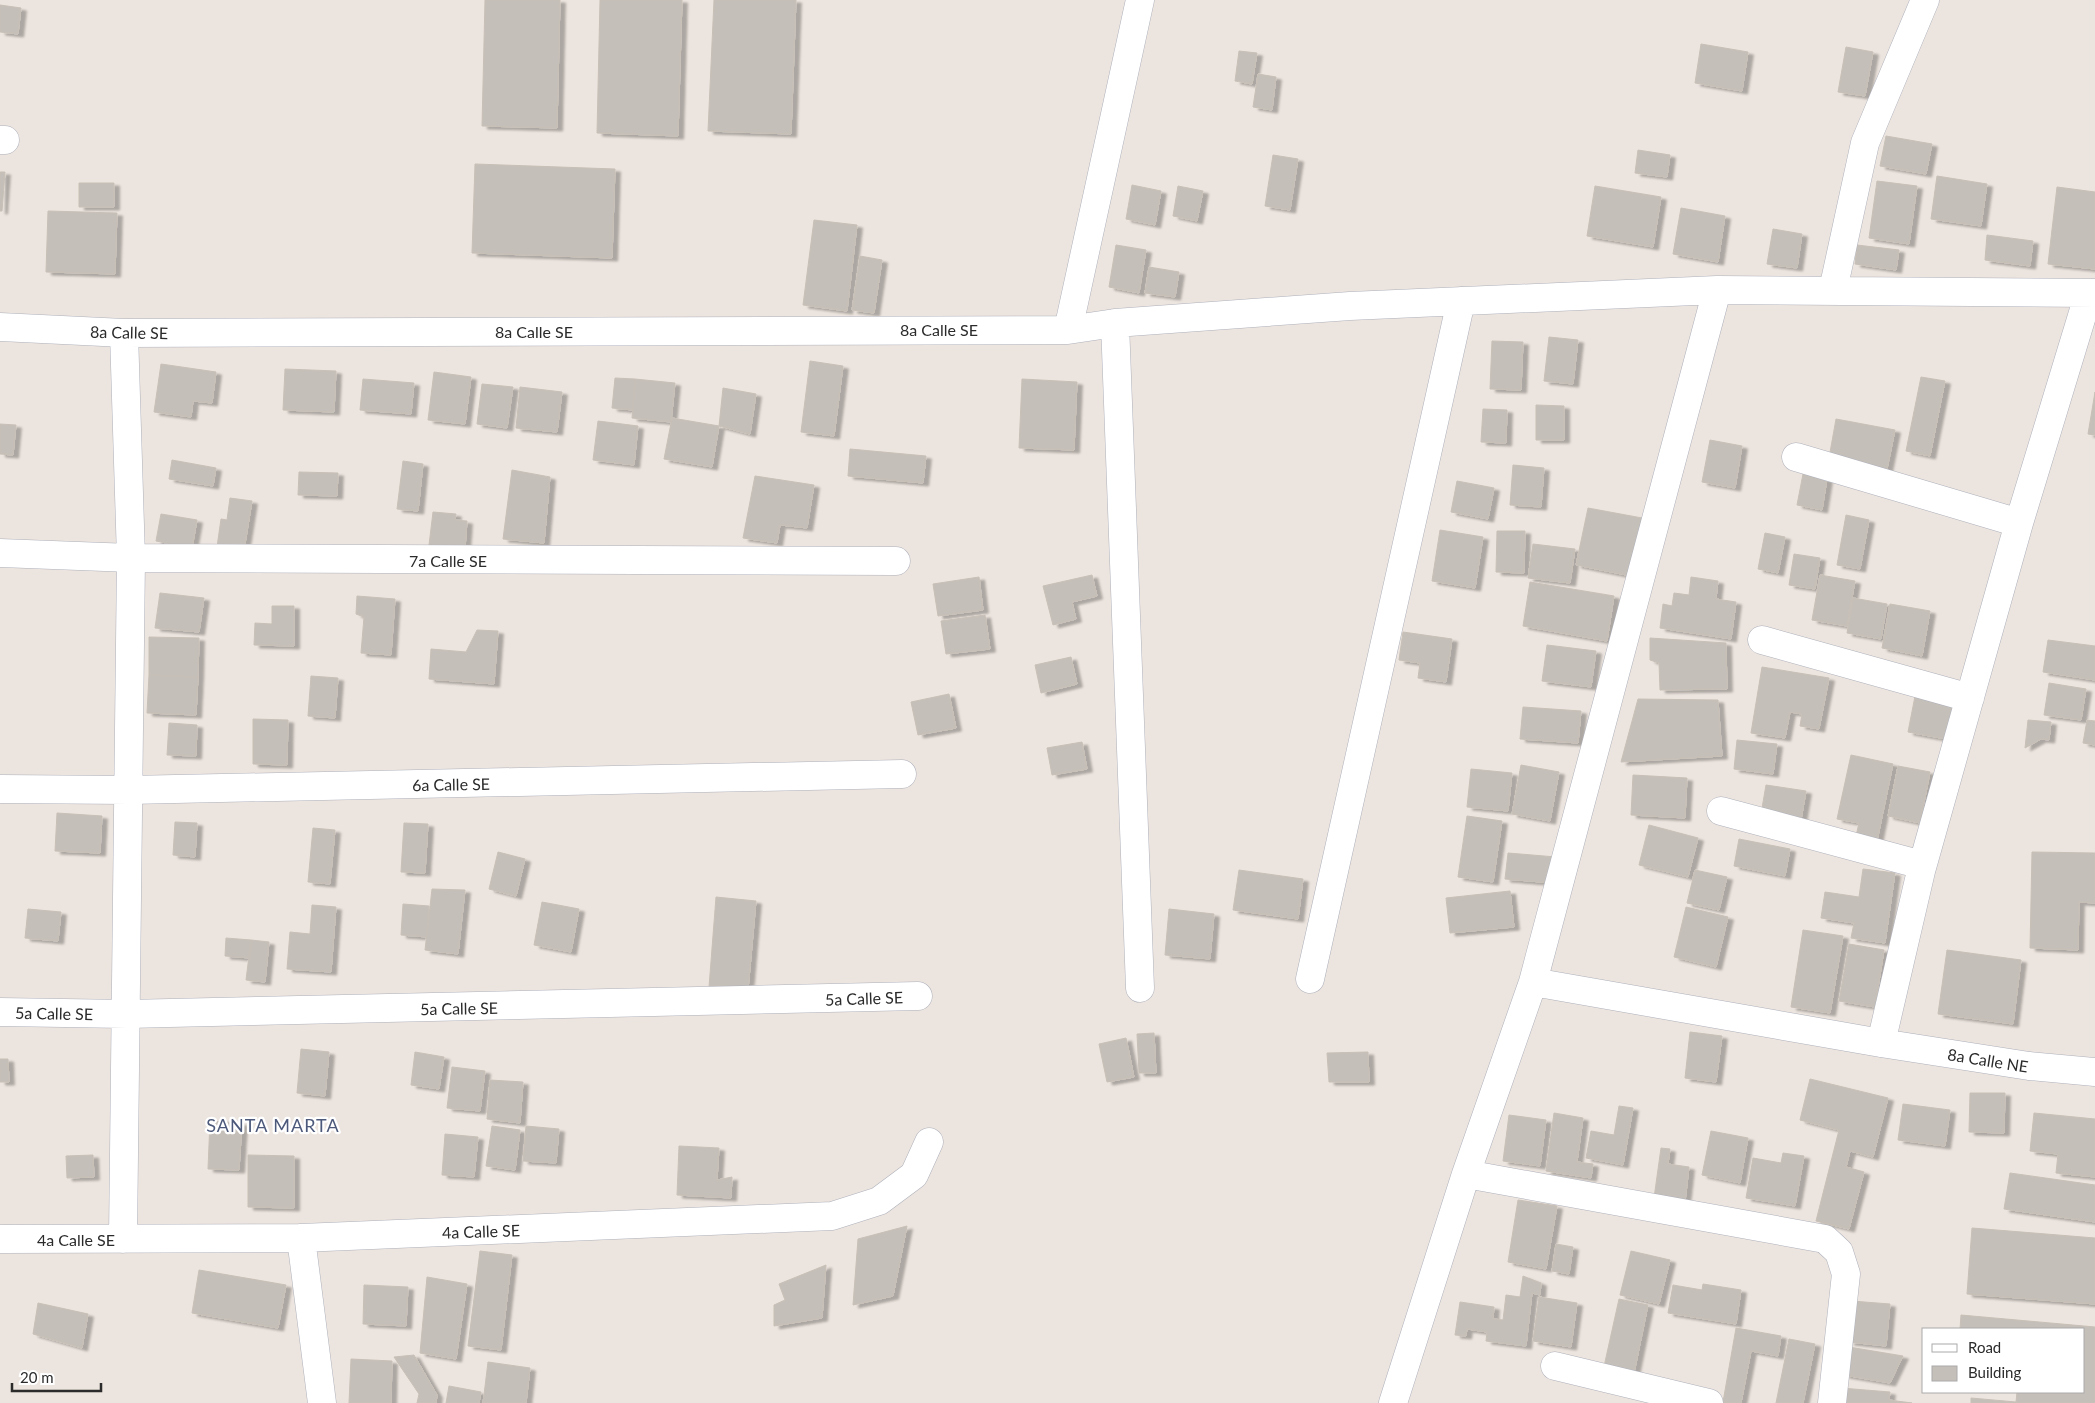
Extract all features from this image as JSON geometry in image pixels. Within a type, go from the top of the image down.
[{"type":"street","points":[[1068,330],[1140,0]]},
{"type":"street","points":[[1833,290],[1865,143],[1925,0]]},
{"type":"street","points":[[1393,1403],[1466,1174],[1533,982],[1717,290]]},
{"type":"street","name":"8a Calle SE","points":[[0,327],[124,333],[1068,330],[1115,323],[1350,306],[1717,290],[2092,293]]},
{"type":"street","points":[[1881,1044],[1922,865],[2019,523],[2092,293]]},
{"type":"street","points":[[1310,978],[1462,301]]},
{"type":"street","points":[[1115,323],[1140,988]]},
{"type":"street","points":[[123,1239],[130,790],[131,558],[124,333]]},
{"type":"street","points":[[1796,457],[2019,523]]},
{"type":"street","name":"7a Calle SE","points":[[0,553],[131,558],[896,561]]},
{"type":"street","points":[[1762,640],[1970,698]]},
{"type":"street","name":"6a Calle SE","points":[[0,789],[130,790],[902,774]]},
{"type":"street","points":[[1721,811],[1922,865]]},
{"type":"street","name":"8a Calle NE","points":[[1533,982],[1881,1044],[2029,1066],[2095,1072]]},
{"type":"street","name":"5a Calle SE","points":[[0,1012],[127,1014],[918,996]]},
{"type":"street","name":"4a Calle SE","points":[[0,1239],[301,1238],[832,1216],[879,1201],[914,1175],[929,1142]]},
{"type":"street","points":[[1466,1174],[1826,1239],[1839,1252],[1846,1274],[1832,1403]]},
{"type":"street","points":[[301,1238],[322,1403]]},
{"type":"street","points":[[1555,1366],[1709,1403]]},
{"type":"building","points":[[485,0],[560,0],[557,128],[482,126]]},
{"type":"building","points":[[600,0],[682,0],[678,136],[597,133]]},
{"type":"building","points":[[714,0],[796,0],[791,134],[708,131]]},
{"type":"building","points":[[0,5],[21,8],[18,34],[0,32]]},
{"type":"building","points":[[1701,44],[1748,52],[1742,91],[1695,83]]},
{"type":"building","points":[[1846,47],[1873,52],[1865,96],[1838,92]]},
{"type":"building","points":[[1239,51],[1257,53],[1252,84],[1235,81]]},
{"type":"building","points":[[1258,74],[1276,77],[1272,110],[1253,107]]},
{"type":"building","points":[[1886,136],[1932,144],[1926,174],[1880,166]]},
{"type":"building","points":[[1638,150],[1670,155],[1667,177],[1635,173]]},
{"type":"building","points":[[1273,155],[1298,159],[1290,210],[1265,206]]},
{"type":"building","points":[[475,164],[615,169],[612,258],[472,253]]},
{"type":"building","points":[[0,172],[5,172],[2,211],[0,211]]},
{"type":"building","points":[[1937,176],[1987,184],[1981,226],[1931,219]]},
{"type":"building","points":[[1877,181],[1917,186],[1909,244],[1869,238]]},
{"type":"building","points":[[79,183],[114,183],[114,207],[79,207]]},
{"type":"building","points":[[1132,185],[1161,191],[1155,225],[1126,219]]},
{"type":"building","points":[[1178,186],[1203,191],[1197,221],[1173,216]]},
{"type":"building","points":[[1595,186],[1661,197],[1653,247],[1587,236]]},
{"type":"building","points":[[2057,187],[2095,192],[2095,269],[2048,264]]},
{"type":"building","points":[[1681,208],[1725,216],[1718,262],[1673,254]]},
{"type":"building","points":[[48,211],[117,213],[115,274],[46,272]]},
{"type":"building","points":[[814,220],[857,225],[847,311],[803,305]]},
{"type":"building","points":[[1773,229],[1802,234],[1797,268],[1767,264]]},
{"type":"building","points":[[1987,235],[2033,241],[2030,266],[1985,260]]},
{"type":"building","points":[[1116,245],[1146,250],[1139,293],[1109,287]]},
{"type":"building","points":[[1857,245],[1899,250],[1896,270],[1855,264]]},
{"type":"building","points":[[860,256],[882,260],[874,313],[852,310]]},
{"type":"building","points":[[1149,267],[1179,272],[1175,297],[1145,293]]},
{"type":"building","points":[[1549,337],[1578,340],[1573,384],[1544,381]]},
{"type":"building","points":[[1492,341],[1523,342],[1521,390],[1490,389]]},
{"type":"building","points":[[810,361],[843,366],[834,436],[801,432]]},
{"type":"building","points":[[161,364],[216,372],[212,403],[193,401],[191,417],[154,412]]},
{"type":"building","points":[[285,369],[336,371],[334,412],[283,410]]},
{"type":"building","points":[[434,372],[471,377],[465,424],[428,420]]},
{"type":"building","points":[[1921,377],[1945,381],[1930,456],[1906,451]]},
{"type":"building","points":[[615,378],[635,379],[633,410],[612,408]]},
{"type":"building","points":[[363,379],[414,383],[411,414],[360,410]]},
{"type":"building","points":[[635,379],[675,383],[671,422],[632,418]]},
{"type":"building","points":[[1022,379],[1077,382],[1074,450],[1019,448]]},
{"type":"building","points":[[482,384],[513,387],[507,428],[477,424]]},
{"type":"building","points":[[520,387],[562,392],[557,432],[516,428]]},
{"type":"building","points":[[723,388],[756,394],[750,434],[719,426]]},
{"type":"building","points":[[2095,392],[2095,435],[2088,434]]},
{"type":"building","points":[[1536,405],[1564,406],[1564,440],[1536,440]]},
{"type":"building","points":[[1483,409],[1507,410],[1506,443],[1481,442]]},
{"type":"building","points":[[672,418],[719,426],[712,467],[664,459]]},
{"type":"building","points":[[1836,419],[1895,430],[1887,469],[1829,458]]},
{"type":"building","points":[[598,421],[638,426],[634,465],[593,460]]},
{"type":"building","points":[[0,424],[16,425],[13,455],[0,454]]},
{"type":"building","points":[[1710,440],[1742,446],[1735,488],[1702,482]]},
{"type":"building","points":[[850,449],[926,456],[923,483],[848,476]]},
{"type":"building","points":[[172,460],[216,468],[213,486],[169,479]]},
{"type":"building","points":[[403,461],[423,464],[418,511],[397,509]]},
{"type":"building","points":[[1513,465],[1544,468],[1541,507],[1510,505]]},
{"type":"building","points":[[512,470],[550,477],[544,543],[503,539]]},
{"type":"building","points":[[299,472],[338,473],[337,496],[298,495]]},
{"type":"building","points":[[1803,474],[1827,479],[1822,510],[1797,505]]},
{"type":"building","points":[[755,476],[814,485],[807,528],[780,525],[777,543],[743,538]]},
{"type":"building","points":[[1457,481],[1494,488],[1488,519],[1451,512]]},
{"type":"building","points":[[230,498],[252,501],[244,550],[217,547],[221,519],[227,520]]},
{"type":"building","points":[[1588,508],[1642,518],[1631,576],[1576,565]]},
{"type":"building","points":[[433,512],[456,514],[455,520],[467,521],[465,549],[429,545]]},
{"type":"building","points":[[161,514],[197,520],[192,548],[156,541]]},
{"type":"building","points":[[1846,515],[1869,520],[1860,569],[1837,565]]},
{"type":"building","points":[[1440,530],[1483,537],[1475,588],[1432,581]]},
{"type":"building","points":[[1497,531],[1525,531],[1524,573],[1496,572]]},
{"type":"building","points":[[1765,533],[1785,537],[1778,573],[1758,569]]},
{"type":"building","points":[[1533,544],[1575,549],[1570,583],[1528,578]]},
{"type":"building","points":[[1794,554],[1820,558],[1815,589],[1789,585]]},
{"type":"building","points":[[1092,575],[1097,596],[1072,602],[1076,619],[1053,625],[1043,586]]},
{"type":"building","points":[[1820,575],[1855,581],[1847,626],[1812,620]]},
{"type":"building","points":[[979,577],[983,610],[938,616],[933,584]]},
{"type":"building","points":[[1691,577],[1718,581],[1716,599],[1736,602],[1731,639],[1660,628],[1663,604],[1672,606],[1674,593],[1689,595]]},
{"type":"building","points":[[1530,582],[1614,596],[1607,641],[1523,626]]},
{"type":"building","points":[[160,593],[204,598],[199,632],[155,628]]},
{"type":"building","points":[[357,596],[395,599],[391,655],[361,653],[364,617],[356,614]]},
{"type":"building","points":[[1853,598],[1887,604],[1881,639],[1847,633]]},
{"type":"building","points":[[1890,604],[1930,611],[1922,656],[1882,648]]},
{"type":"building","points":[[272,606],[294,606],[294,646],[254,645],[255,623],[272,624]]},
{"type":"building","points":[[985,615],[990,649],[946,654],[941,621]]},
{"type":"building","points":[[477,630],[498,631],[494,684],[429,679],[431,649],[466,652]]},
{"type":"building","points":[[1403,632],[1452,639],[1446,682],[1418,678],[1420,663],[1399,660]]},
{"type":"building","points":[[149,637],[199,638],[198,677],[149,675]]},
{"type":"building","points":[[1650,638],[1726,643],[1727,689],[1660,690],[1659,663],[1650,660]]},
{"type":"building","points":[[2048,640],[2095,646],[2095,680],[2043,672]]},
{"type":"building","points":[[1547,645],[1596,651],[1591,687],[1542,681]]},
{"type":"building","points":[[1071,657],[1077,684],[1041,693],[1035,665]]},
{"type":"building","points":[[1762,667],[1829,678],[1819,729],[1800,726],[1802,714],[1790,712],[1785,738],[1751,733]]},
{"type":"building","points":[[149,675],[198,677],[196,715],[147,713]]},
{"type":"building","points":[[311,676],[338,678],[335,718],[308,716]]},
{"type":"building","points":[[2049,683],[2086,689],[2081,720],[2044,715]]},
{"type":"building","points":[[1916,691],[1954,699],[1946,739],[1908,732]]},
{"type":"building","points":[[949,694],[956,728],[918,735],[911,702]]},
{"type":"building","points":[[1638,699],[1718,700],[1722,756],[1621,762]]},
{"type":"building","points":[[1523,707],[1581,711],[1578,743],[1520,739]]},
{"type":"building","points":[[253,719],[288,720],[287,765],[253,764]]},
{"type":"building","points":[[2028,720],[2051,722],[2049,740],[2041,739],[2025,748]]},
{"type":"building","points":[[2087,720],[2095,721],[2095,745],[2083,743]]},
{"type":"building","points":[[169,723],[197,725],[196,756],[167,755]]},
{"type":"building","points":[[1737,740],[1777,744],[1773,774],[1734,769]]},
{"type":"building","points":[[1082,742],[1087,769],[1052,775],[1047,748]]},
{"type":"building","points":[[1851,755],[1893,764],[1877,841],[1856,836],[1859,823],[1837,819]]},
{"type":"building","points":[[1521,765],[1559,772],[1550,821],[1512,814]]},
{"type":"building","points":[[1898,766],[1930,772],[1920,823],[1888,816]]},
{"type":"building","points":[[1471,769],[1512,773],[1508,811],[1467,807]]},
{"type":"building","points":[[1633,775],[1687,778],[1685,818],[1631,815]]},
{"type":"building","points":[[1766,785],[1806,791],[1801,820],[1761,814]]},
{"type":"building","points":[[57,813],[102,816],[100,853],[55,851]]},
{"type":"building","points":[[1467,816],[1502,821],[1493,882],[1458,877]]},
{"type":"building","points":[[175,822],[197,823],[195,857],[173,855]]},
{"type":"building","points":[[404,823],[428,824],[425,873],[401,872]]},
{"type":"building","points":[[1649,825],[1698,838],[1688,877],[1639,865]]},
{"type":"building","points":[[313,828],[335,830],[330,884],[308,882]]},
{"type":"building","points":[[1739,839],[1790,849],[1785,876],[1734,866]]},
{"type":"building","points":[[498,852],[525,859],[516,896],[489,889]]},
{"type":"building","points":[[2032,852],[2095,853],[2095,903],[2079,902],[2078,950],[2030,948]]},
{"type":"building","points":[[1508,853],[1556,857],[1553,883],[1505,879]]},
{"type":"building","points":[[1863,869],[1895,873],[1885,943],[1851,938],[1854,923],[1821,918],[1825,892],[1859,897]]},
{"type":"building","points":[[1239,870],[1303,879],[1298,919],[1233,910]]},
{"type":"building","points":[[1695,870],[1727,877],[1719,910],[1687,903]]},
{"type":"building","points":[[432,889],[465,890],[458,954],[425,950]]},
{"type":"building","points":[[1510,891],[1514,927],[1450,933],[1446,898]]},
{"type":"building","points":[[716,897],[756,901],[748,990],[709,987]]},
{"type":"building","points":[[542,902],[579,909],[571,952],[534,945]]},
{"type":"building","points":[[403,904],[429,906],[427,937],[401,935]]},
{"type":"building","points":[[312,905],[336,907],[331,972],[287,969],[290,932],[310,934]]},
{"type":"building","points":[[1686,907],[1728,917],[1716,967],[1674,957]]},
{"type":"building","points":[[28,909],[61,912],[58,941],[25,938]]},
{"type":"building","points":[[1169,909],[1214,914],[1210,959],[1165,955]]},
{"type":"building","points":[[1803,930],[1843,936],[1830,1013],[1791,1007]]},
{"type":"building","points":[[226,938],[251,940],[250,958],[225,956]]},
{"type":"building","points":[[251,940],[269,942],[265,982],[246,980]]},
{"type":"building","points":[[1849,944],[1884,950],[1875,1007],[1839,1001]]},
{"type":"building","points":[[1947,950],[2021,960],[2013,1024],[1938,1014]]},
{"type":"building","points":[[1690,1032],[1722,1036],[1716,1082],[1685,1078]]},
{"type":"building","points":[[1154,1033],[1156,1073],[1139,1073],[1137,1034]]},
{"type":"building","points":[[1126,1038],[1134,1077],[1107,1082],[1099,1044]]},
{"type":"building","points":[[301,1049],[329,1052],[325,1096],[297,1093]]},
{"type":"building","points":[[415,1052],[444,1057],[439,1089],[411,1085]]},
{"type":"building","points":[[1368,1052],[1369,1082],[1329,1082],[1327,1053]]},
{"type":"building","points":[[0,1059],[8,1059],[9,1082],[0,1082]]},
{"type":"building","points":[[452,1067],[485,1071],[480,1111],[447,1108]]},
{"type":"building","points":[[1810,1079],[1888,1098],[1873,1157],[1850,1151],[1846,1167],[1864,1172],[1849,1229],[1816,1221],[1839,1130],[1800,1120]]},
{"type":"building","points":[[490,1080],[523,1082],[520,1123],[487,1119]]},
{"type":"building","points":[[1970,1093],[2005,1093],[2004,1133],[1969,1132]]},
{"type":"building","points":[[1903,1104],[1950,1110],[1945,1146],[1898,1140]]},
{"type":"building","points":[[1619,1106],[1633,1108],[1623,1165],[1586,1158],[1591,1131],[1614,1135]]},
{"type":"building","points":[[1554,1113],[1583,1118],[1577,1162],[1593,1164],[1591,1178],[1546,1171]]},
{"type":"building","points":[[2034,1113],[2095,1119],[2095,1177],[2056,1173],[2058,1154],[2030,1151]]},
{"type":"building","points":[[1509,1115],[1546,1120],[1540,1166],[1503,1161]]},
{"type":"building","points":[[210,1121],[242,1123],[239,1170],[208,1169]]},
{"type":"building","points":[[492,1126],[520,1130],[515,1170],[486,1166]]},
{"type":"building","points":[[526,1126],[559,1129],[556,1163],[523,1161]]},
{"type":"building","points":[[1711,1131],[1748,1138],[1740,1183],[1702,1175]]},
{"type":"building","points":[[445,1134],[478,1137],[474,1177],[442,1175]]},
{"type":"building","points":[[679,1146],[719,1148],[717,1180],[732,1177],[731,1198],[677,1195]]},
{"type":"building","points":[[1661,1148],[1670,1149],[1668,1164],[1689,1167],[1685,1202],[1654,1198]]},
{"type":"building","points":[[1783,1153],[1804,1156],[1795,1206],[1746,1198],[1753,1158],[1781,1163]]},
{"type":"building","points":[[93,1155],[94,1177],[67,1178],[66,1156]]},
{"type":"building","points":[[248,1155],[294,1156],[294,1208],[248,1207]]},
{"type":"building","points":[[2010,1173],[2095,1185],[2095,1222],[2004,1209]]},
{"type":"building","points":[[1518,1200],[1557,1206],[1546,1269],[1508,1262]]},
{"type":"building","points":[[907,1226],[893,1296],[853,1305],[858,1239]]},
{"type":"building","points":[[1972,1228],[2095,1238],[2095,1304],[1967,1294]]},
{"type":"building","points":[[1556,1244],[1573,1247],[1569,1274],[1552,1271]]},
{"type":"building","points":[[480,1251],[512,1255],[501,1350],[468,1346]]},
{"type":"building","points":[[1631,1251],[1670,1260],[1659,1304],[1620,1295]]},
{"type":"building","points":[[826,1265],[822,1318],[774,1326],[774,1305],[785,1300],[779,1284]]},
{"type":"building","points":[[199,1270],[286,1285],[278,1328],[192,1313]]},
{"type":"building","points":[[1523,1276],[1541,1283],[1540,1295],[1532,1293],[1526,1346],[1486,1341],[1487,1332],[1467,1329],[1466,1336],[1455,1335],[1460,1302],[1494,1307],[1493,1319],[1503,1320],[1506,1295],[1520,1297]]},
{"type":"building","points":[[427,1277],[467,1284],[456,1359],[420,1353]]},
{"type":"building","points":[[1703,1284],[1741,1290],[1736,1324],[1668,1313],[1673,1285],[1702,1290]]},
{"type":"building","points":[[364,1285],[408,1287],[406,1326],[363,1324]]},
{"type":"building","points":[[1539,1297],[1577,1303],[1571,1347],[1533,1341]]},
{"type":"building","points":[[1619,1299],[1648,1305],[1633,1378],[1603,1371]]},
{"type":"building","points":[[1852,1301],[1890,1304],[1886,1346],[1849,1342]]},
{"type":"building","points":[[38,1303],[88,1314],[82,1348],[33,1334]]},
{"type":"building","points":[[1961,1315],[2095,1327],[2095,1403],[1971,1403],[1971,1398],[2016,1402],[2017,1393],[2085,1393],[2085,1328],[1960,1328]]},
{"type":"building","points":[[1736,1328],[1781,1336],[1778,1356],[1751,1351],[1741,1403],[1726,1403],[1723,1402]]},
{"type":"building","points":[[1789,1339],[1815,1344],[1803,1403],[1776,1403]]},
{"type":"building","points":[[1849,1347],[1903,1356],[1890,1383],[1844,1375]]},
{"type":"building","points":[[414,1355],[437,1395],[436,1403],[417,1403],[419,1394],[394,1357]]},
{"type":"building","points":[[351,1359],[392,1361],[391,1403],[349,1403]]},
{"type":"building","points":[[488,1362],[530,1368],[526,1403],[483,1403]]},
{"type":"building","points":[[449,1386],[481,1392],[479,1403],[446,1403]]},
{"type":"building","points":[[1841,1388],[1890,1392],[1889,1400],[1912,1403],[1840,1403]]},
{"type":"district","name":"SANTA MARTA","points":[[273,1125]]}]
